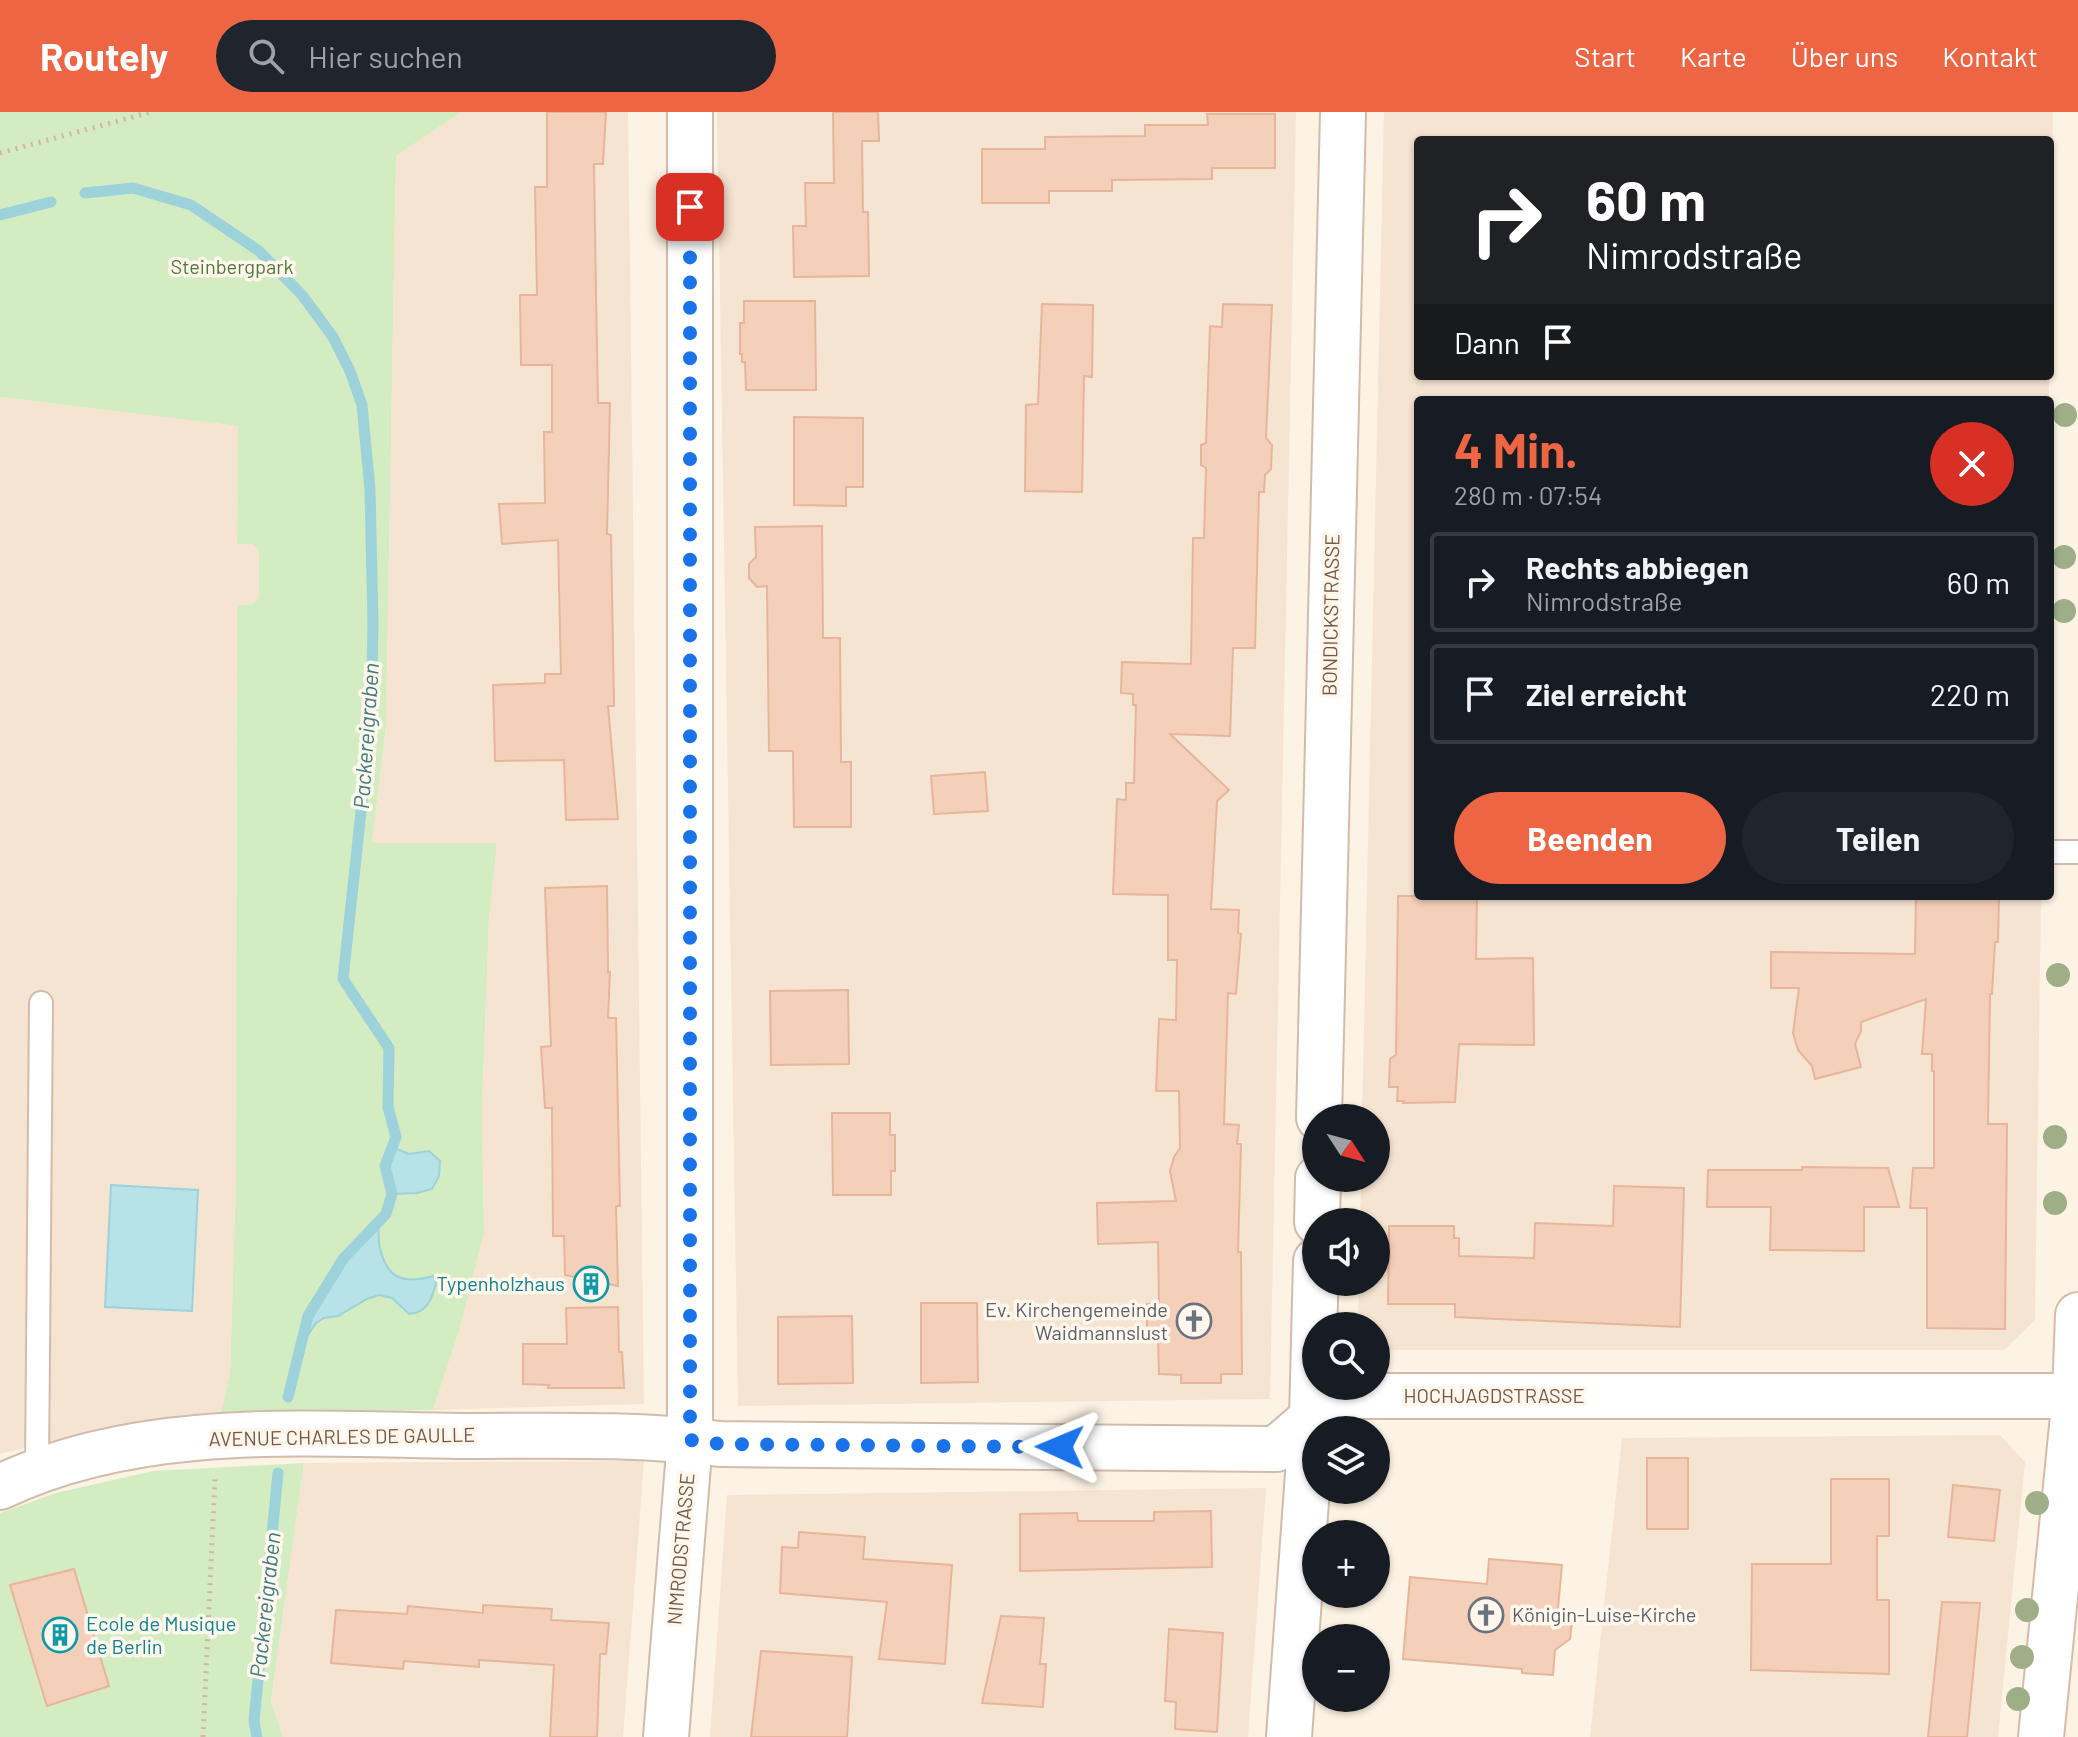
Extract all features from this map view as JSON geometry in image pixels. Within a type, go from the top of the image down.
[{"type":"street","name":"NIMRODSTRASSE","points":[[666,1737],[690,1440],[690,112]]},
{"type":"street","name":"BONDICKSTRASSE","points":[[1319,1104],[1343,112]]},
{"type":"street","points":[[1312,1416],[1315,1296]]},
{"type":"street","points":[[2041,1737],[2075,1396],[2078,1315]]},
{"type":"street","name":"HOCHJAGDSTRASSE","points":[[1315,1416],[1349,1396],[2075,1396]]},
{"type":"street","name":"HOCHJAGDSTRASSE","points":[[690,1440],[720,1444],[1276,1449],[1302,1427]]},
{"type":"street","name":"AVENUE CHARLES DE GAULLE","points":[[18,1478],[67,1460],[149,1444],[217,1437],[413,1435],[657,1437],[690,1440]]},
{"type":"street","points":[[1289,1737],[1306,1504]]},
{"type":"lane","points":[[2054,852],[2078,852]]},
{"type":"lane","points":[[18,1478],[41,1003]]},
{"type":"path","points":[[0,153],[151,112]]},
{"type":"path","points":[[203,1737],[217,1437]]},
{"type":"shaded area","points":[[461,112],[628,112],[644,1404],[433,1410],[460,1328],[484,1233],[482,1109],[489,918],[497,843],[372,844],[386,727],[396,156]]},
{"type":"shaded area","points":[[717,112],[1296,112],[1270,1399],[738,1406]]},
{"type":"shaded area","points":[[1384,112],[2053,112],[2053,136],[1414,136],[1414,380],[2049,380],[2049,396],[1414,396],[1414,900],[2041,900],[2035,1320],[2004,1350],[1390,1350],[1390,1312],[1358,1312],[1359,1296],[1390,1296],[1390,1208],[1360,1208],[1361,1192],[1390,1192],[1390,1104],[1362,1104]]},
{"type":"shaded area","points":[[0,397],[238,426],[237,544],[252,544],[259,551],[259,597],[252,605],[237,606],[236,1175],[230,1374],[221,1413],[130,1423],[0,1454]]},
{"type":"shaded area","points":[[2000,1435],[2025,1462],[1998,1737],[1590,1737],[1622,1438]]},
{"type":"shaded area","points":[[644,1461],[623,1737],[283,1737],[271,1701],[304,1463]]},
{"type":"shaded area","points":[[1266,1488],[1248,1737],[710,1737],[727,1495]]},
{"type":"green space","name":"Steinbergpark","points":[[0,112],[461,112],[396,156],[386,727],[372,843],[497,843],[489,918],[482,1109],[484,1233],[460,1328],[433,1410],[221,1413],[230,1374],[236,1175],[237,605],[252,605],[259,597],[259,551],[252,544],[237,544],[238,426],[0,397]]},
{"type":"green space","points":[[304,1463],[271,1701],[283,1737],[0,1737],[0,1513],[56,1493],[153,1471]]},
{"type":"water","points":[[392,1147],[409,1154],[429,1151],[440,1161],[439,1176],[432,1189],[392,1194],[385,1166]]},
{"type":"water","points":[[111,1185],[198,1190],[192,1311],[105,1307]]},
{"type":"water","points":[[378,1222],[383,1259],[392,1273],[414,1280],[433,1276],[436,1283],[428,1304],[420,1311],[409,1314],[392,1298],[379,1295],[367,1299],[338,1316],[316,1323],[300,1347],[308,1316],[343,1259]]},
{"type":"building","points":[[547,112],[606,112],[603,164],[594,164],[596,294],[598,403],[610,403],[607,534],[611,535],[614,706],[608,706],[618,819],[566,820],[564,760],[495,761],[493,685],[545,683],[545,674],[561,674],[558,540],[502,544],[499,504],[545,503],[544,432],[552,432],[552,365],[521,365],[520,295],[537,295],[535,187],[547,187]]},
{"type":"building","points":[[833,112],[878,112],[879,141],[862,141],[863,212],[868,212],[869,276],[794,277],[793,226],[806,226],[805,183],[834,183]]},
{"type":"building","points":[[1207,114],[1275,114],[1275,168],[1212,168],[1212,179],[1112,180],[1112,191],[1049,191],[1049,203],[982,203],[982,149],[1045,149],[1045,137],[1145,136],[1145,125],[1208,125]]},
{"type":"building","points":[[744,301],[815,301],[816,390],[746,390],[745,362],[742,362],[740,354]]},
{"type":"building","points":[[1042,304],[1093,305],[1092,377],[1084,376],[1082,492],[1025,491],[1026,405],[1038,404]]},
{"type":"building","points":[[1223,304],[1272,305],[1266,438],[1272,445],[1271,469],[1265,475],[1264,492],[1259,492],[1255,648],[1233,648],[1230,736],[1170,734],[1229,790],[1217,801],[1211,909],[1239,910],[1238,933],[1241,934],[1236,994],[1228,993],[1224,1124],[1239,1125],[1237,1144],[1241,1144],[1238,1252],[1241,1252],[1242,1374],[1221,1374],[1221,1383],[1181,1383],[1181,1375],[1159,1374],[1158,1338],[1147,1338],[1147,1304],[1159,1304],[1158,1242],[1098,1244],[1097,1203],[1176,1201],[1170,1171],[1180,1148],[1179,1091],[1156,1091],[1159,1019],[1176,1020],[1177,960],[1168,960],[1168,895],[1113,894],[1117,799],[1126,800],[1126,783],[1134,783],[1136,705],[1133,705],[1133,694],[1121,693],[1122,662],[1191,664],[1193,538],[1204,538],[1206,468],[1201,465],[1201,445],[1206,443],[1210,326],[1222,327]]},
{"type":"building","points":[[794,417],[863,418],[863,487],[846,487],[846,506],[794,505]]},
{"type":"building","points":[[822,526],[823,638],[840,638],[841,762],[851,762],[851,827],[794,827],[793,751],[769,751],[767,586],[757,587],[749,578],[749,564],[756,557],[755,527]]},
{"type":"building","points":[[985,772],[988,811],[934,814],[931,776]]},
{"type":"building","points":[[607,886],[608,1018],[616,1018],[620,1206],[616,1206],[618,1286],[565,1275],[564,1236],[553,1236],[552,1108],[545,1108],[541,1047],[551,1046],[545,888]]},
{"type":"building","points":[[1398,896],[1414,896],[1414,900],[1477,900],[1476,959],[1533,958],[1534,1045],[1459,1044],[1455,1102],[1397,1101],[1398,1087],[1389,1087],[1390,1059],[1396,1055]]},
{"type":"building","points":[[1916,900],[1999,900],[1998,942],[1995,942],[1990,994],[1988,1124],[2007,1124],[2005,1329],[1927,1328],[1927,1208],[1910,1208],[1913,1168],[1934,1168],[1934,1071],[1932,1054],[1922,1054],[1926,999],[1861,1022],[1855,1044],[1861,1067],[1815,1079],[1812,1066],[1798,1050],[1793,1033],[1799,988],[1771,988],[1771,952],[1915,954]]},
{"type":"building","points":[[848,990],[849,1064],[771,1065],[770,991]]},
{"type":"building","points":[[832,1113],[890,1113],[890,1135],[895,1135],[891,1195],[833,1195]]},
{"type":"building","points":[[1802,1167],[1888,1168],[1899,1207],[1864,1207],[1864,1251],[1770,1250],[1771,1207],[1707,1207],[1708,1170],[1802,1170]]},
{"type":"building","points":[[1614,1186],[1684,1188],[1680,1327],[1455,1317],[1455,1304],[1388,1304],[1390,1226],[1454,1226],[1454,1238],[1459,1238],[1459,1256],[1534,1258],[1535,1223],[1613,1226]]},
{"type":"building","points":[[921,1303],[977,1303],[978,1382],[921,1383]]},
{"type":"building","points":[[618,1307],[624,1388],[548,1388],[549,1385],[523,1384],[523,1344],[567,1344],[566,1308]]},
{"type":"building","points":[[852,1316],[853,1383],[778,1384],[778,1317]]},
{"type":"building","points":[[1647,1458],[1688,1458],[1688,1529],[1647,1529]]},
{"type":"building","points":[[1831,1479],[1889,1479],[1889,1536],[1877,1536],[1877,1600],[1889,1600],[1889,1674],[1751,1670],[1752,1564],[1831,1564]]},
{"type":"building","points":[[1953,1485],[2000,1490],[1994,1541],[1948,1537]]},
{"type":"building","points":[[1211,1511],[1212,1567],[1020,1571],[1020,1514],[1077,1513],[1078,1521],[1154,1521],[1154,1512]]},
{"type":"building","points":[[799,1532],[865,1537],[863,1559],[952,1565],[945,1664],[879,1659],[887,1602],[780,1593],[782,1547],[798,1548]]},
{"type":"building","name":"Königin-Luise-Kirche","points":[[1489,1559],[1562,1565],[1558,1608],[1572,1622],[1570,1639],[1555,1650],[1553,1675],[1522,1673],[1522,1669],[1403,1659],[1410,1577],[1487,1584]]},
{"type":"building","name":"Ecole de Musique de Berlin","points":[[74,1569],[109,1686],[47,1706],[10,1585]]},
{"type":"building","points":[[1942,1602],[1980,1603],[1967,1737],[1928,1737]]},
{"type":"building","points":[[483,1605],[552,1609],[551,1620],[609,1623],[606,1654],[600,1654],[597,1737],[550,1737],[554,1665],[479,1660],[479,1667],[404,1661],[403,1669],[331,1663],[336,1610],[407,1614],[408,1606],[483,1613]]},
{"type":"building","points":[[1001,1616],[1044,1618],[1040,1664],[1046,1664],[1043,1707],[982,1703]]},
{"type":"building","points":[[1169,1629],[1223,1633],[1217,1732],[1175,1729],[1176,1702],[1165,1701]]},
{"type":"building","points":[[761,1651],[852,1657],[847,1737],[751,1737]]},
{"type":"waterway","name":"Packereigraben","points":[[85,193],[133,188],[191,205],[259,251],[302,295],[333,337],[362,405],[370,490],[373,624],[371,719],[343,979],[389,1048],[388,1107],[396,1137],[385,1166],[392,1194],[386,1214],[343,1259],[308,1316],[288,1397]]},
{"type":"waterway","name":"Packereigraben","points":[[0,215],[51,202]]},
{"type":"waterway","name":"Packereigraben","points":[[257,1737],[254,1721],[278,1473]]},
{"type":"place","name":"Typenholzhaus","points":[[591,1284]]},
{"type":"place","name":"Ev. Kirchengemeinde Waidmannslust","points":[[1194,1321]]},
{"type":"place","name":"Königin-Luise-Kirche","points":[[1486,1615]]},
{"type":"place","name":"Ecole de Musique de Berlin","points":[[60,1635]]},
{"type":"route","points":[[690,207],[690,1440],[720,1444],[1060,1447]]}]
